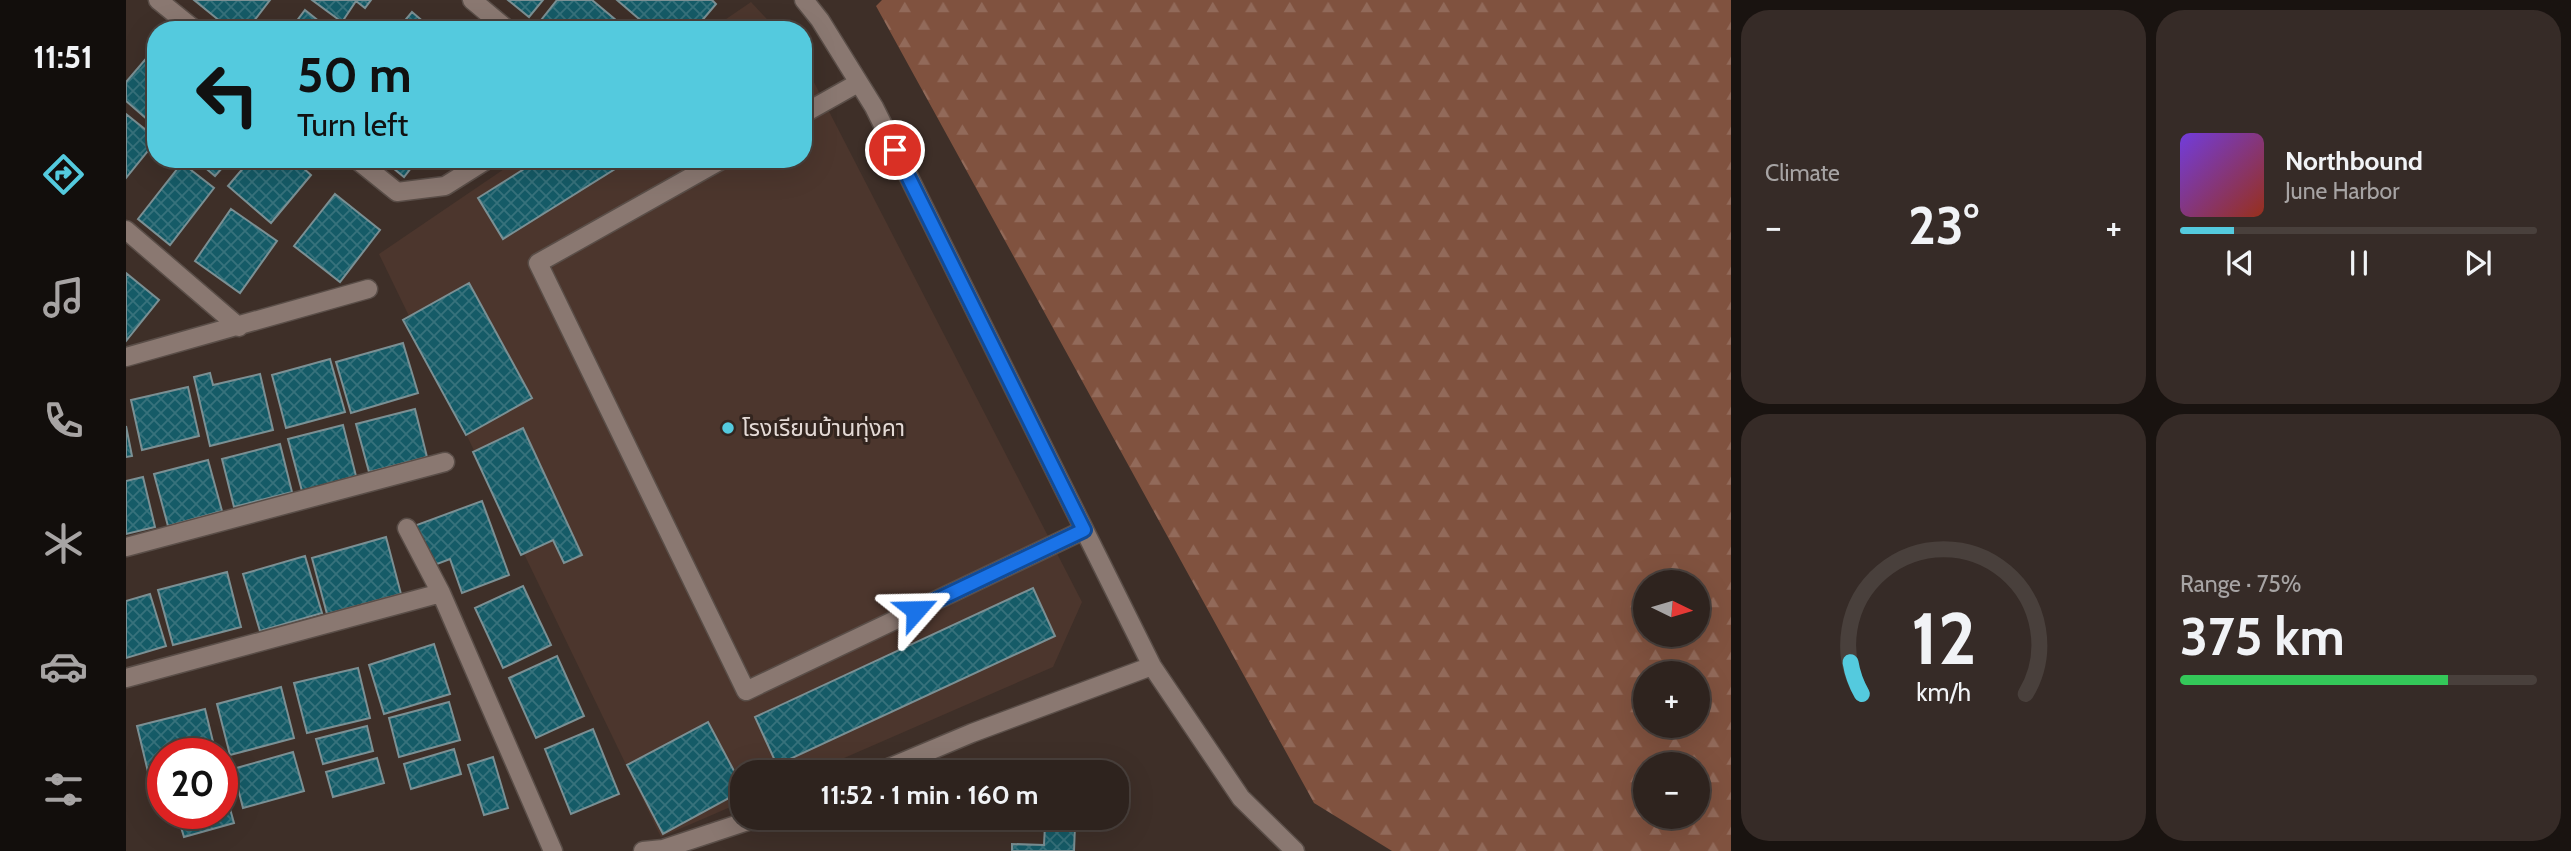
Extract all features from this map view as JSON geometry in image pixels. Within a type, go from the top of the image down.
[{"type":"street","points":[[158,0],[184,21]]},
{"type":"street","points":[[472,0],[497,21]]},
{"type":"street","points":[[804,0],[820,20],[874,107],[1152,666],[1241,798],[1296,851]]},
{"type":"street","points":[[812,109],[858,83]]},
{"type":"street","points":[[367,168],[397,192],[445,186],[474,168]]},
{"type":"street","points":[[707,168],[538,263],[746,691],[1084,530]]},
{"type":"street","points":[[126,230],[239,327]]},
{"type":"street","points":[[126,357],[368,289]]},
{"type":"street","points":[[126,547],[445,462]]},
{"type":"street","points":[[407,528],[441,593],[553,851]]},
{"type":"street","points":[[126,678],[441,593]]},
{"type":"street","points":[[908,760],[1152,666]]},
{"type":"street","points":[[643,851],[663,849],[730,827]]},
{"type":"shaded area","points":[[751,2],[769,21],[723,21]]},
{"type":"shaded area","name":"โรงเรียนบ้านทุ่งคา","points":[[812,78],[1082,602],[1053,667],[840,760],[730,760],[730,807],[661,837],[379,254],[506,168],[812,168]]},
{"type":"green space","points":[[882,0],[1731,0],[1731,851],[1392,851],[1314,803],[876,6]]},
{"type":"building","points":[[194,0],[270,0],[254,21],[220,21]]},
{"type":"building","points":[[312,0],[371,0],[365,8],[356,1],[341,21]]},
{"type":"building","points":[[508,0],[543,0],[529,17]]},
{"type":"building","points":[[557,0],[592,0],[617,21],[540,21]]},
{"type":"building","points":[[617,0],[712,0],[716,4],[702,21],[642,21]]},
{"type":"building","points":[[305,10],[319,21],[297,21]]},
{"type":"building","points":[[412,12],[422,21],[404,21]]},
{"type":"building","points":[[147,58],[147,119],[126,101],[126,82]]},
{"type":"building","points":[[126,114],[147,131],[147,152],[126,178]]},
{"type":"building","points":[[178,168],[188,168],[214,188],[170,245],[138,219]]},
{"type":"building","points":[[206,168],[222,168],[215,176]]},
{"type":"building","points":[[243,168],[303,168],[311,175],[271,223],[228,186]]},
{"type":"building","points":[[393,168],[411,168],[404,177]]},
{"type":"building","points":[[526,168],[617,168],[503,239],[478,198]]},
{"type":"building","points":[[335,194],[380,230],[340,282],[294,246]]},
{"type":"building","points":[[231,209],[277,241],[240,293],[195,261]]},
{"type":"building","points":[[126,273],[159,300],[126,341]]},
{"type":"building","points":[[469,283],[532,398],[466,435],[403,320]]},
{"type":"building","points":[[403,343],[418,393],[351,413],[336,362]]},
{"type":"building","points":[[330,359],[345,412],[286,428],[272,375]]},
{"type":"building","points":[[210,373],[213,385],[260,374],[273,430],[210,446],[194,377]]},
{"type":"building","points":[[188,387],[199,436],[142,450],[131,400]]},
{"type":"building","points":[[415,409],[427,457],[369,472],[356,424]]},
{"type":"building","points":[[343,425],[356,476],[302,491],[288,439]]},
{"type":"building","points":[[126,426],[132,456],[126,457]]},
{"type":"building","points":[[523,428],[582,555],[564,563],[553,540],[521,555],[473,452]]},
{"type":"building","points":[[280,444],[292,492],[234,507],[222,459]]},
{"type":"building","points":[[208,460],[222,511],[168,526],[154,474]]},
{"type":"building","points":[[143,477],[155,527],[126,534],[126,481]]},
{"type":"building","points":[[482,501],[509,575],[462,593],[450,559],[429,567],[414,526]]},
{"type":"building","points":[[386,537],[401,594],[327,614],[312,558]]},
{"type":"building","points":[[305,556],[322,613],[260,631],[243,574]]},
{"type":"building","points":[[227,572],[241,627],[173,645],[158,590]]},
{"type":"building","points":[[523,586],[551,645],[503,668],[475,608]]},
{"type":"building","points":[[1033,588],[1055,636],[788,760],[775,760],[755,717]]},
{"type":"building","points":[[150,594],[166,646],[126,658],[126,601]]},
{"type":"building","points":[[434,644],[450,694],[384,714],[369,665]]},
{"type":"building","points":[[557,656],[584,716],[536,738],[509,678]]},
{"type":"building","points":[[358,668],[370,718],[307,733],[294,683]]},
{"type":"building","points":[[281,687],[294,738],[238,753],[238,738],[226,738],[217,704]]},
{"type":"building","points":[[449,702],[460,740],[399,757],[389,718]]},
{"type":"building","points":[[205,709],[212,738],[147,738],[147,768],[137,726]]},
{"type":"building","points":[[708,722],[730,763],[730,798],[663,834],[627,765]]},
{"type":"building","points":[[367,726],[373,751],[323,764],[316,739]]},
{"type":"building","points":[[593,729],[619,794],[571,814],[545,749]]},
{"type":"building","points":[[454,749],[461,774],[411,789],[404,764]]},
{"type":"building","points":[[293,752],[304,791],[243,808],[238,788],[238,768]]},
{"type":"building","points":[[493,757],[508,808],[484,815],[468,765]]},
{"type":"building","points":[[377,758],[384,783],[333,797],[326,772]]},
{"type":"building","points":[[182,829],[213,829],[184,837]]},
{"type":"building","points":[[1045,830],[1075,830],[1074,851],[1012,851],[1012,844],[1044,845]]},
{"type":"place","name":"โรงเรียนบ้านทุ่งคา","points":[[728,428]]},
{"type":"route","points":[[895,150],[1084,530],[916,610]]}]
